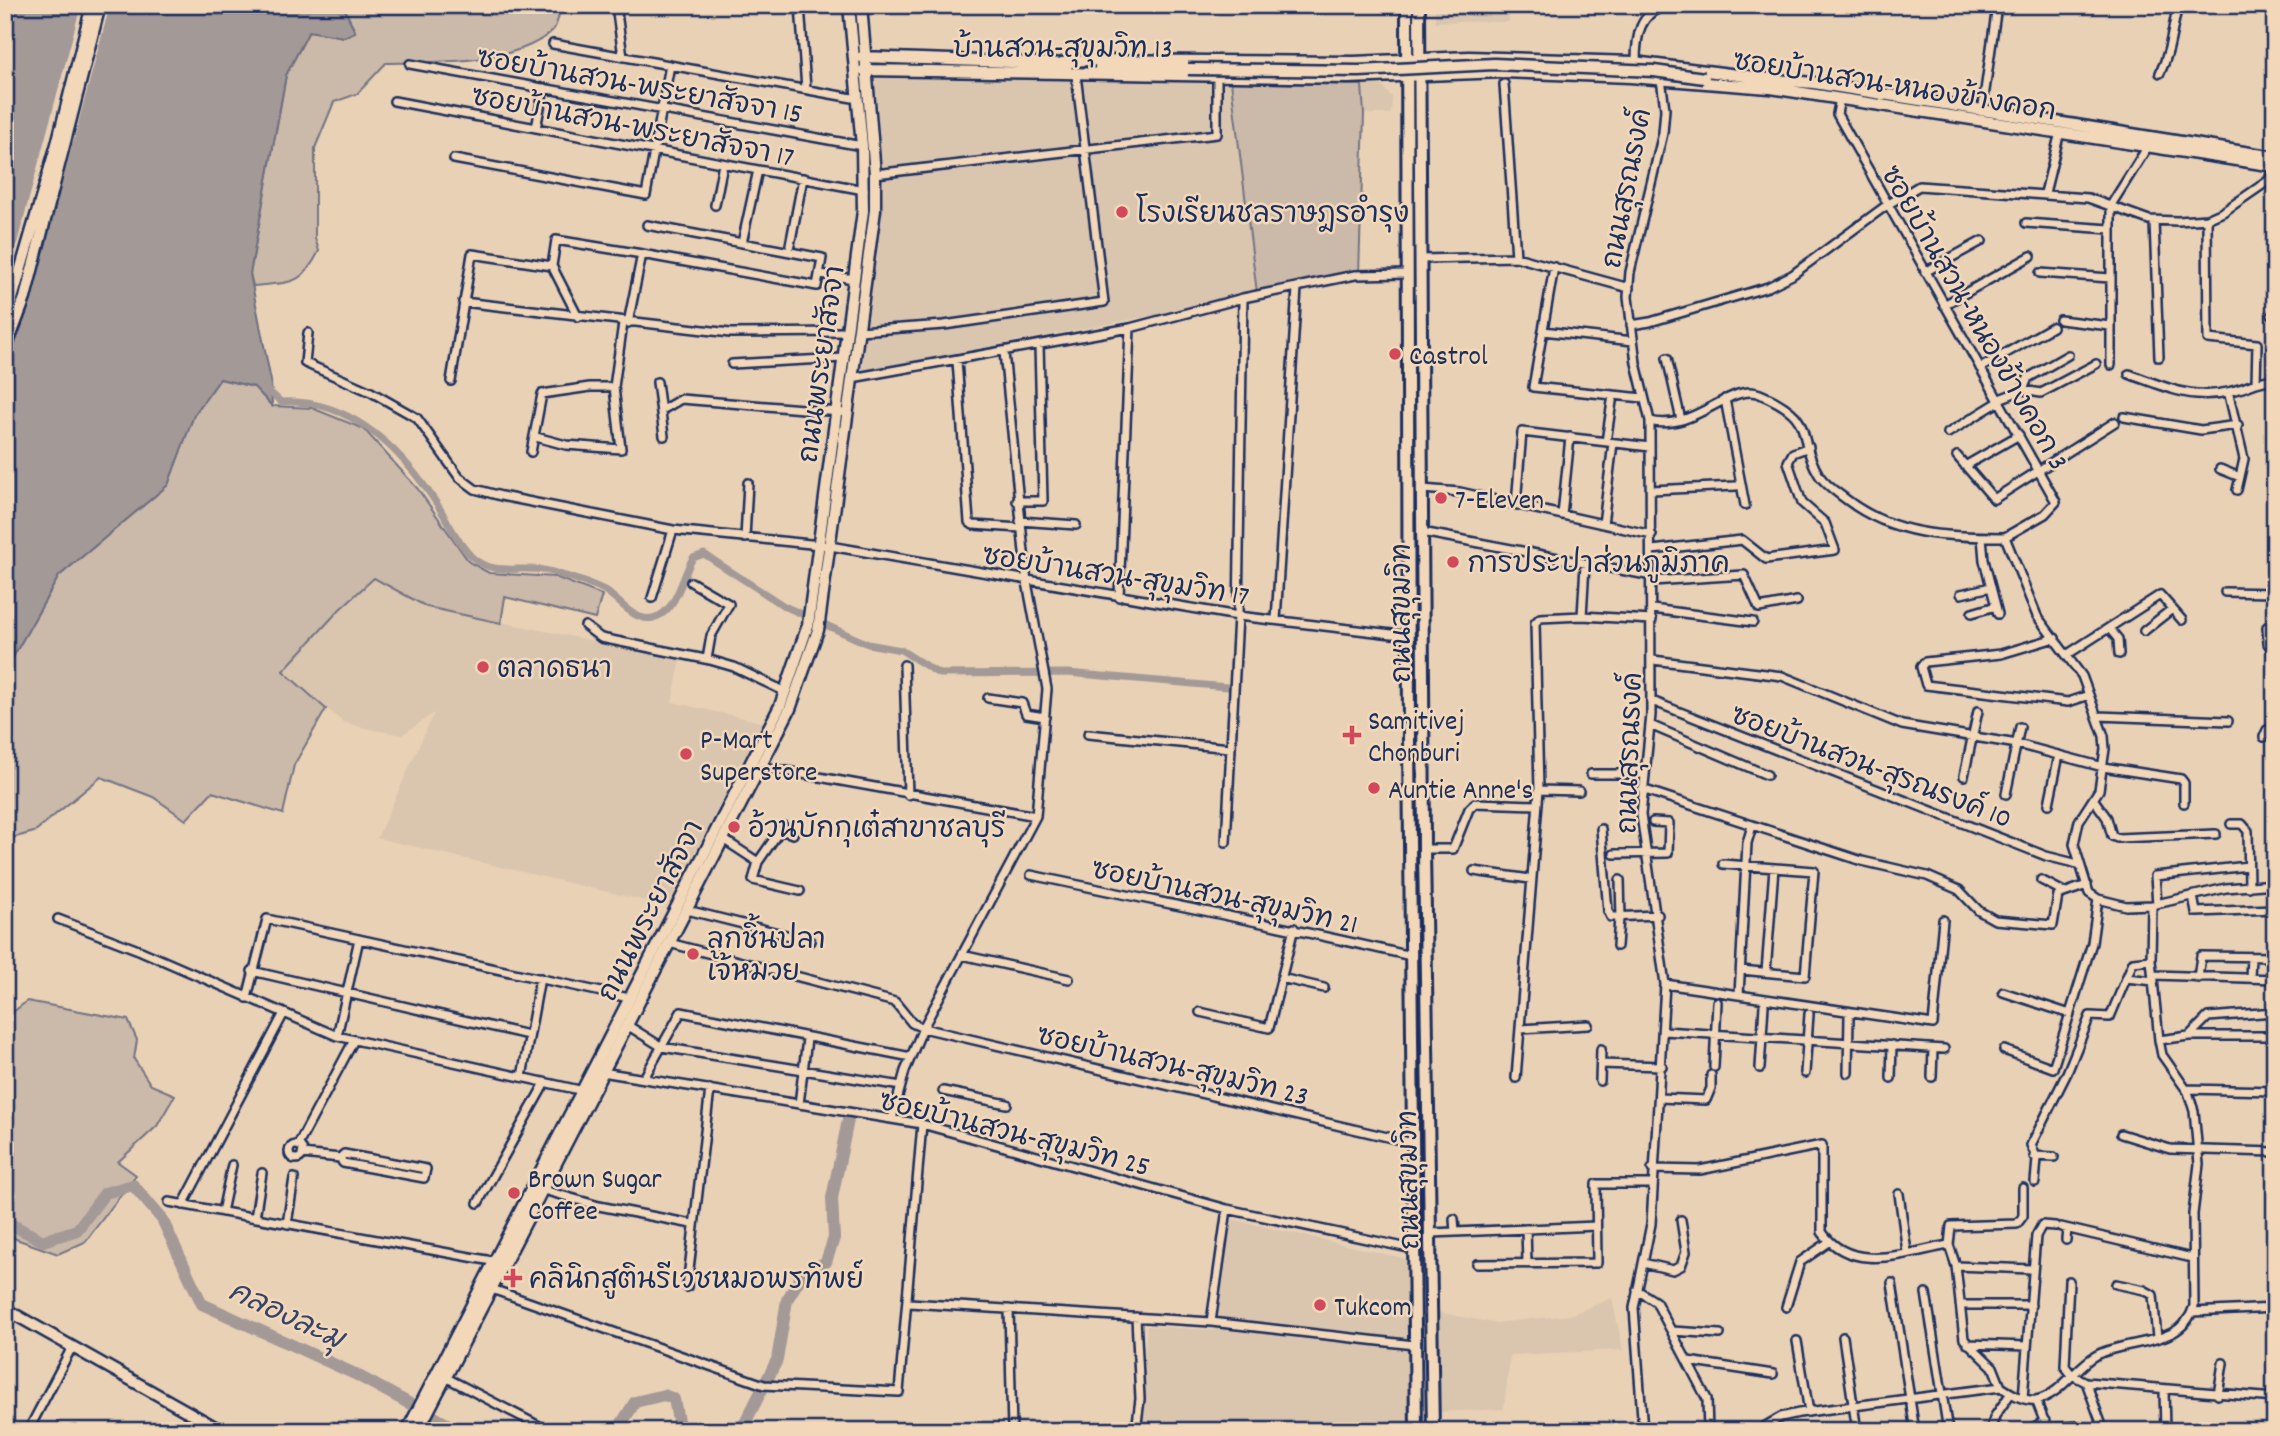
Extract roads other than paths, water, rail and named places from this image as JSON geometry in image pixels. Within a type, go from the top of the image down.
[{"type":"main road","points":[[5,323],[57,144],[92,5]]},
{"type":"main road","points":[[5,351],[32,272],[100,5]]},
{"type":"main road","name":"ถนนพระยาสัจจา","points":[[428,1399],[445,1377],[489,1288],[515,1226],[586,1092],[602,1072],[723,839],[786,692],[808,625],[824,546],[842,412],[844,358],[864,190],[849,5]]},
{"type":"main road","name":"ถนนพระยาสัจจา","points":[[842,412],[852,378],[875,210],[868,69],[861,5]]},
{"type":"main road","name":"ถนนสุขุมวิท","points":[[1407,5],[1416,1431]]},
{"type":"main road","name":"ถนนสุขุมวิท","points":[[1419,5],[1424,849],[1433,1431]]},
{"type":"main road","name":"บ้านสวน-สุขุมวิท 13","points":[[855,57],[1062,68]]},
{"type":"main road","points":[[1062,68],[1084,60],[1493,58],[1636,62],[1769,83]]},
{"type":"main road","points":[[1492,72],[1493,58]]},
{"type":"main road","name":"บ้านสวน-สุขุมวิท 13","points":[[856,69],[1359,71],[1494,64],[1654,71],[1704,78]]},
{"type":"main road","points":[[1062,68],[1076,75],[1407,77],[1492,72],[1769,83]]},
{"type":"main road","name":"ซอยบ้านสวน-หนองข้างคอก","points":[[1704,78],[1814,83],[2151,141],[2275,167]]},
{"type":"main road","name":"ซอยบ้านสวน-หนองข้างคอก","points":[[1769,83],[1840,98],[2060,132],[2275,157]]},
{"type":"main road","name":"ถนนพระยาสัจจา","points":[[407,1431],[428,1399],[492,1261],[540,1189],[629,998],[755,766],[790,709],[818,631],[824,546]]},
{"type":"main road","points":[[1413,1140],[1429,1137]]},
{"type":"main road","points":[[5,1309],[222,1431]]},
{"type":"main road","name":"ถนนพระยาสัจจา","points":[[418,1431],[420,1415]]},
{"type":"street","points":[[616,5],[623,57]]},
{"type":"street","points":[[800,5],[806,89]]},
{"type":"street","points":[[1636,62],[1638,29],[1657,8],[1668,5]]},
{"type":"street","points":[[2160,73],[2170,51],[2170,36],[2178,5]]},
{"type":"street","points":[[1982,112],[1996,13]]},
{"type":"street","points":[[553,44],[858,99]]},
{"type":"street","name":"ซอยบ้านสวน-พระยาสัจจา 15","points":[[410,64],[862,146]]},
{"type":"street","points":[[454,159],[646,195],[670,65]]},
{"type":"street","points":[[859,331],[944,325],[1104,302],[1076,75]]},
{"type":"street","points":[[875,174],[1217,134],[1217,76]]},
{"type":"street","name":"ถนนสุรณรงค์","points":[[1643,1431],[1634,1337],[1637,1290],[1651,1224],[1651,1184],[1662,1066],[1665,984],[1658,915],[1641,815],[1652,701],[1653,660],[1650,421],[1633,341],[1629,288],[1663,133],[1665,108],[1661,79]]},
{"type":"street","points":[[1504,84],[1516,257]]},
{"type":"street","points":[[536,128],[544,88]]},
{"type":"street","name":"ซอยบ้านสวน-หนองข้างคอก 3","points":[[1840,98],[1837,114],[2056,502],[2045,514],[2005,537]]},
{"type":"street","name":"ซอยบ้านสวน-พระยาสัจจา 17","points":[[394,101],[864,190]]},
{"type":"street","points":[[2045,193],[2060,132]]},
{"type":"street","points":[[2111,365],[2111,205],[2151,141]]},
{"type":"street","points":[[715,205],[723,164]]},
{"type":"street","points":[[1631,325],[1650,323],[1768,287],[1792,275],[1887,205],[1919,186],[2088,198],[2154,221],[2207,219],[2231,207],[2268,181],[2275,167]]},
{"type":"street","points":[[742,243],[758,170]]},
{"type":"street","points":[[790,245],[803,178]]},
{"type":"street","points":[[2207,219],[2208,339],[2258,344],[2256,383]]},
{"type":"street","points":[[2154,221],[2159,357]]},
{"type":"street","points":[[2026,223],[2110,229]]},
{"type":"street","points":[[578,317],[552,266],[556,240],[817,286],[822,258],[647,225]]},
{"type":"street","points":[[1925,272],[1982,241]]},
{"type":"street","points":[[451,381],[472,254],[552,266]]},
{"type":"street","points":[[536,437],[566,445],[621,449],[614,387],[642,254]]},
{"type":"street","points":[[1944,305],[2031,256]]},
{"type":"street","points":[[1420,259],[1516,257],[1629,288]]},
{"type":"street","points":[[1554,267],[1533,387],[1643,398]]},
{"type":"street","points":[[2040,273],[2110,278]]},
{"type":"street","points":[[820,274],[854,279]]},
{"type":"street","points":[[852,378],[1130,328],[1243,298],[1355,275],[1408,274]]},
{"type":"street","points":[[1276,620],[1297,288]]},
{"type":"street","points":[[1226,842],[1238,616],[1243,298]]},
{"type":"street","points":[[463,302],[730,333],[847,332]]},
{"type":"street","points":[[2060,320],[2110,326]]},
{"type":"street","points":[[1980,368],[2052,327]]},
{"type":"street","points":[[1119,597],[1130,328]]},
{"type":"street","points":[[1543,331],[1633,341]]},
{"type":"street","name":"ซอยบ้านสวน-สุขุมวิท 17","points":[[307,333],[305,363],[372,392],[417,418],[455,473],[471,486],[500,496],[673,530],[824,546],[1238,616],[1409,636]]},
{"type":"street","points":[[1017,501],[1043,501],[1039,345]]},
{"type":"street","points":[[892,1119],[901,1086],[923,1028],[1036,816],[1045,717],[1045,679],[1027,582],[1004,352]]},
{"type":"street","points":[[2023,390],[2028,378],[2068,355]]},
{"type":"street","points":[[732,365],[844,358]]},
{"type":"street","points":[[1667,358],[1681,420]]},
{"type":"street","points":[[957,361],[969,522],[973,525],[1076,525]]},
{"type":"street","points":[[1948,433],[1999,400],[2023,390],[2041,393],[2096,363]]},
{"type":"street","points":[[2129,374],[2200,397],[2229,395],[2275,377]]},
{"type":"street","points":[[657,382],[664,436]]},
{"type":"street","points":[[531,453],[542,394],[614,387]]},
{"type":"street","points":[[1650,421],[1659,424],[1700,416],[1725,399],[1746,391],[1758,392],[1794,412],[1805,428],[1821,478],[1868,516],[1906,531],[2005,537],[2037,616],[2067,654],[2098,716],[2105,749],[2102,767],[2094,800],[2079,821],[2076,833],[2078,864],[2087,886],[2098,899],[2126,906],[2155,904],[2275,884]]},
{"type":"street","points":[[1603,524],[1613,395]]},
{"type":"street","points":[[2229,395],[2244,459],[2237,490]]},
{"type":"street","points":[[662,410],[681,399],[842,412]]},
{"type":"street","points":[[1725,399],[1745,505]]},
{"type":"street","points":[[2124,417],[2201,430],[2238,425]]},
{"type":"street","points":[[1957,456],[1994,499],[2041,472],[2115,422]]},
{"type":"street","points":[[1516,504],[1522,432],[1650,447]]},
{"type":"street","points":[[1965,466],[2019,435]]},
{"type":"street","points":[[1562,515],[1570,437]]},
{"type":"street","points":[[1652,550],[1742,540],[1766,559],[1835,550],[1825,523],[1802,503],[1788,462],[1793,453],[1809,447]]},
{"type":"street","points":[[2220,469],[2240,477]]},
{"type":"street","points":[[746,538],[748,483]]},
{"type":"street","points":[[1651,490],[1736,486]]},
{"type":"street","points":[[1422,489],[1460,492],[1651,535]]},
{"type":"street","points":[[652,598],[673,530]]},
{"type":"street","points":[[1422,532],[1652,578],[1744,575],[1759,608],[1797,601]]},
{"type":"street","points":[[1972,613],[1997,610],[1984,560],[1982,537]]},
{"type":"street","points":[[1582,616],[1585,565]]},
{"type":"street","points":[[691,582],[729,604],[711,636],[707,659]]},
{"type":"street","points":[[1961,594],[1991,587]]},
{"type":"street","points":[[2225,592],[2275,593]]},
{"type":"street","points":[[2067,654],[2160,595],[2182,620]]},
{"type":"street","points":[[1652,609],[1753,622]]},
{"type":"street","points":[[2144,631],[2172,609]]},
{"type":"street","points":[[1516,1078],[1539,790],[1535,623],[1539,618],[1582,616],[1652,620]]},
{"type":"street","points":[[585,626],[601,638],[734,667],[786,692]]},
{"type":"street","points":[[2267,627],[2268,644],[2275,648]]},
{"type":"street","points":[[2109,628],[2118,639],[2119,654]]},
{"type":"street","points":[[2055,638],[2001,654],[1929,662],[1921,667],[1926,685],[2068,702],[2089,695]]},
{"type":"street","points":[[1653,660],[1782,676],[1902,725],[2018,744],[2102,767],[2181,779],[2184,783],[2184,803]]},
{"type":"street","points":[[904,665],[908,795]]},
{"type":"street","points":[[988,698],[1022,703],[1026,714],[1045,717]]},
{"type":"street","name":"ซอยบ้านสวน-สุรณรงค์ 10","points":[[1652,701],[2034,851],[2078,864]]},
{"type":"street","points":[[1964,776],[1978,711]]},
{"type":"street","points":[[2098,716],[2228,721]]},
{"type":"street","points":[[1650,725],[1767,775]]},
{"type":"street","points":[[2006,794],[2020,727]]},
{"type":"street","points":[[2264,737],[2267,730],[2275,728]]},
{"type":"street","points":[[1088,734],[1230,748]]},
{"type":"street","points":[[2049,804],[2059,755]]},
{"type":"street","points":[[755,766],[1036,816]]},
{"type":"street","points":[[1591,774],[1644,774]]},
{"type":"street","points":[[1642,789],[1862,861],[1927,876],[1959,890],[1979,911],[2005,922],[2053,925],[2058,895],[2062,891],[2087,886]]},
{"type":"street","points":[[1539,790],[1579,791]]},
{"type":"street","points":[[2094,800],[2108,818],[2112,836],[2117,838],[2216,834]]},
{"type":"street","points":[[1424,849],[1453,849],[1469,809],[1475,803],[1536,805]]},
{"type":"street","points":[[1614,854],[1668,853],[1669,823],[1653,822]]},
{"type":"street","points":[[2231,824],[2242,824],[2248,831],[2249,887]]},
{"type":"street","points":[[1739,995],[1746,866],[1752,826]]},
{"type":"street","points":[[793,834],[781,828],[758,862],[753,880],[800,891]]},
{"type":"street","points":[[1601,829],[1608,911],[1611,917],[1658,915]]},
{"type":"street","points":[[723,839],[758,862]]},
{"type":"street","points":[[1723,864],[1814,871],[1805,976],[1741,970]]},
{"type":"street","points":[[2191,1316],[2197,1149],[2194,1111],[2186,1089],[2162,1055],[2159,1040],[2151,960],[2155,876],[2248,866]]},
{"type":"street","points":[[1766,972],[1774,868]]},
{"type":"street","points":[[1474,871],[1530,879]]},
{"type":"street","name":"ซอยบ้านสวน-สุขุมวิท 21","points":[[1031,875],[1180,908],[1209,910],[1294,928],[1411,956]]},
{"type":"street","points":[[1617,946],[1620,880]]},
{"type":"street","points":[[2041,880],[2062,891]]},
{"type":"street","points":[[2193,896],[2196,912],[2275,909]]},
{"type":"street","points":[[2004,1049],[2053,1068],[2092,943],[2098,899]]},
{"type":"street","points":[[687,910],[810,941]]},
{"type":"street","points":[[58,919],[337,1036],[586,1092]]},
{"type":"street","points":[[247,998],[267,919],[629,998]]},
{"type":"street","points":[[1665,984],[1933,1024],[1943,920]]},
{"type":"street","points":[[1200,1012],[1269,1028],[1294,928]]},
{"type":"street","points":[[337,1036],[359,939]]},
{"type":"street","points":[[670,943],[895,1002],[912,1023],[923,1028]]},
{"type":"street","points":[[962,955],[1069,979]]},
{"type":"street","points":[[2198,978],[2200,957],[2275,957]]},
{"type":"street","points":[[2250,978],[2251,957]]},
{"type":"street","points":[[2035,1182],[2037,1164],[2031,1145],[2070,1065],[2090,1016],[2110,1017],[2133,962],[2151,960]]},
{"type":"street","points":[[252,971],[528,1035]]},
{"type":"street","points":[[522,1077],[540,978]]},
{"type":"street","points":[[1281,978],[1324,988]]},
{"type":"street","points":[[2126,978],[2275,979]]},
{"type":"street","points":[[2003,992],[2070,1014]]},
{"type":"street","points":[[1659,1098],[1701,1101],[1709,1098],[1717,1002]]},
{"type":"street","points":[[1760,1068],[1764,1005]]},
{"type":"street","points":[[644,1079],[681,1012],[807,1039],[911,1057]]},
{"type":"street","points":[[2189,1035],[2208,1017],[2275,1012]]},
{"type":"street","points":[[1805,1073],[1809,1014]]},
{"type":"street","points":[[183,1205],[283,1015]]},
{"type":"street","points":[[1847,1073],[1849,1016]]},
{"type":"street","points":[[627,1025],[662,1047],[901,1086]]},
{"type":"street","points":[[1520,1029],[1588,1025]]},
{"type":"street","name":"ซอยบ้านสวน-สุขุมวิท 23","points":[[923,1028],[1413,1140]]},
{"type":"street","points":[[1664,1031],[1944,1049]]},
{"type":"street","points":[[2159,1040],[2189,1035],[2275,1037]]},
{"type":"street","points":[[799,1104],[807,1039]]},
{"type":"street","points":[[354,1040],[298,1145],[290,1148],[289,1154],[295,1158],[302,1154],[340,1158],[344,1154],[374,1164],[424,1178],[425,1170],[374,1164]]},
{"type":"street","points":[[1891,1078],[1892,1045]]},
{"type":"street","points":[[1932,1077],[1933,1048]]},
{"type":"street","points":[[1600,1081],[1601,1049]]},
{"type":"street","points":[[1601,1064],[1662,1066]]},
{"type":"street","name":"ซอยบ้านสวน-สุขุมวิท 25","points":[[602,1072],[922,1124],[1227,1209],[1413,1249]]},
{"type":"street","points":[[478,1203],[545,1083]]},
{"type":"street","points":[[687,1287],[692,1224],[710,1089]]},
{"type":"street","points":[[2186,1089],[2275,1091]]},
{"type":"street","points":[[943,1091],[1007,1104]]},
{"type":"street","points":[[489,1288],[755,1382],[899,1392],[909,1303],[922,1124]]},
{"type":"street","points":[[2121,1134],[2165,1148],[2275,1152]]},
{"type":"street","points":[[298,1145],[302,1154]]},
{"type":"street","points":[[1652,1169],[1700,1170],[1822,1145],[1822,1232],[1829,1242],[1867,1260],[1950,1245]]},
{"type":"street","points":[[2034,1156],[2054,1157]]},
{"type":"street","points":[[222,1212],[232,1166]]},
{"type":"street","points":[[255,1218],[262,1173]]},
{"type":"street","points":[[287,1224],[294,1178]]},
{"type":"street","points":[[1477,1264],[1597,1263],[1596,1184],[1651,1184]]},
{"type":"street","points":[[2023,1188],[2022,1216],[2017,1224],[1951,1226],[1950,1245],[1956,1266],[1962,1334],[1967,1344],[1993,1367],[2001,1387],[2011,1393],[2036,1400],[2050,1395],[2098,1355],[2174,1333],[2191,1316],[2275,1308]]},
{"type":"street","points":[[540,1189],[599,1206],[692,1224]]},
{"type":"street","points":[[1899,1194],[1907,1252]]},
{"type":"street","points":[[169,1202],[492,1261]]},
{"type":"street","points":[[1211,1322],[1227,1209]]},
{"type":"street","points":[[1454,1219],[1455,1232]]},
{"type":"street","points":[[1643,1264],[1673,1270],[1681,1266],[1686,1252],[1681,1220]]},
{"type":"street","points":[[2022,1398],[2031,1305],[2031,1269],[2036,1237],[2042,1225],[2192,1258]]},
{"type":"street","points":[[1431,1233],[1596,1226]]},
{"type":"street","points":[[2061,1228],[2066,1240]]},
{"type":"street","points":[[1526,1229],[1527,1263]]},
{"type":"street","points":[[1786,1307],[1800,1262],[1829,1242]]},
{"type":"street","points":[[1956,1266],[2031,1269]]},
{"type":"street","points":[[2069,1281],[2066,1366],[2072,1376],[2087,1382],[2275,1398]]},
{"type":"street","points":[[1892,1283],[1915,1431]]},
{"type":"street","points":[[2116,1284],[2144,1290],[2153,1295],[2157,1338]]},
{"type":"street","points":[[1637,1290],[1656,1302],[1707,1399],[1708,1431]]},
{"type":"street","points":[[1926,1293],[1948,1431]]},
{"type":"street","points":[[909,1303],[1211,1322],[1414,1345]]},
{"type":"street","points":[[1959,1306],[2031,1305]]},
{"type":"street","points":[[1009,1309],[1012,1431]]},
{"type":"street","points":[[1136,1317],[1140,1399],[1136,1431]]},
{"type":"street","points":[[1672,1331],[1720,1334]]},
{"type":"street","points":[[1843,1338],[1857,1431]]},
{"type":"street","points":[[1797,1342],[1809,1412]]},
{"type":"street","points":[[1967,1344],[2027,1346]]},
{"type":"street","points":[[28,1431],[72,1347]]},
{"type":"street","points":[[1688,1362],[1773,1374]]},
{"type":"street","points":[[2218,1395],[2223,1363]]},
{"type":"street","points":[[445,1377],[547,1430]]},
{"type":"street","points":[[2087,1382],[2104,1431]]},
{"type":"street","points":[[1757,1431],[1781,1417],[2001,1387]]},
{"type":"street","points":[[2164,1389],[2165,1431]]},
{"type":"street","points":[[1990,1431],[2011,1393]]},
{"type":"street","points":[[2036,1400],[2047,1426]]},
{"type":"street","points":[[2027,1431],[2047,1426],[2078,1426]]},
{"type":"waterway","points":[[271,393],[281,402],[306,403],[330,409],[352,418],[372,431],[407,464],[437,504],[462,546],[480,563],[497,568],[546,571],[587,583],[604,590],[639,617],[653,618],[668,609],[693,558],[704,554],[784,606],[868,644],[901,650],[939,674],[1068,673],[1227,687]]},
{"type":"waterway","name":"คลองละมุ","points":[[741,1431],[777,1360],[787,1300],[802,1275],[826,1262],[834,1238],[832,1198],[848,1120]]},
{"type":"waterway","name":"คลองละมุ","points":[[5,1221],[43,1241],[77,1230],[105,1193],[133,1185],[162,1219],[202,1304],[355,1374],[460,1431]]},
{"type":"waterway","name":"คลองละมุ","points":[[617,1431],[635,1402],[664,1395],[674,1399],[680,1431]]},
{"type":"place","name":"โรงเรียนชลราษฎรอำรุง","points":[[1122,212]]},
{"type":"place","name":"Castrol","points":[[1395,354]]},
{"type":"place","name":"7-Eleven","points":[[1441,498]]},
{"type":"place","name":"การประปาส่วนภูมิภาค","points":[[1453,562]]},
{"type":"place","name":"ตลาดธนา","points":[[483,667]]},
{"type":"place","name":"Samitivej Chonburi","points":[[1352,735]]},
{"type":"place","name":"P-Mart Superstore","points":[[686,754]]},
{"type":"place","name":"Auntie Anne's","points":[[1374,788]]},
{"type":"place","name":"อ้วนบักกุเต๋สาขาชลบุรี","points":[[734,827]]},
{"type":"place","name":"ลูกชิ้นปลา เจ้หมวย","points":[[693,954]]},
{"type":"place","name":"Brown Sugar Coffee","points":[[514,1193]]},
{"type":"place","name":"คลินิกสูตินรีเวชหมอพรทิพย์","points":[[513,1278]]},
{"type":"place","name":"Tukcom","points":[[1320,1305]]}]
